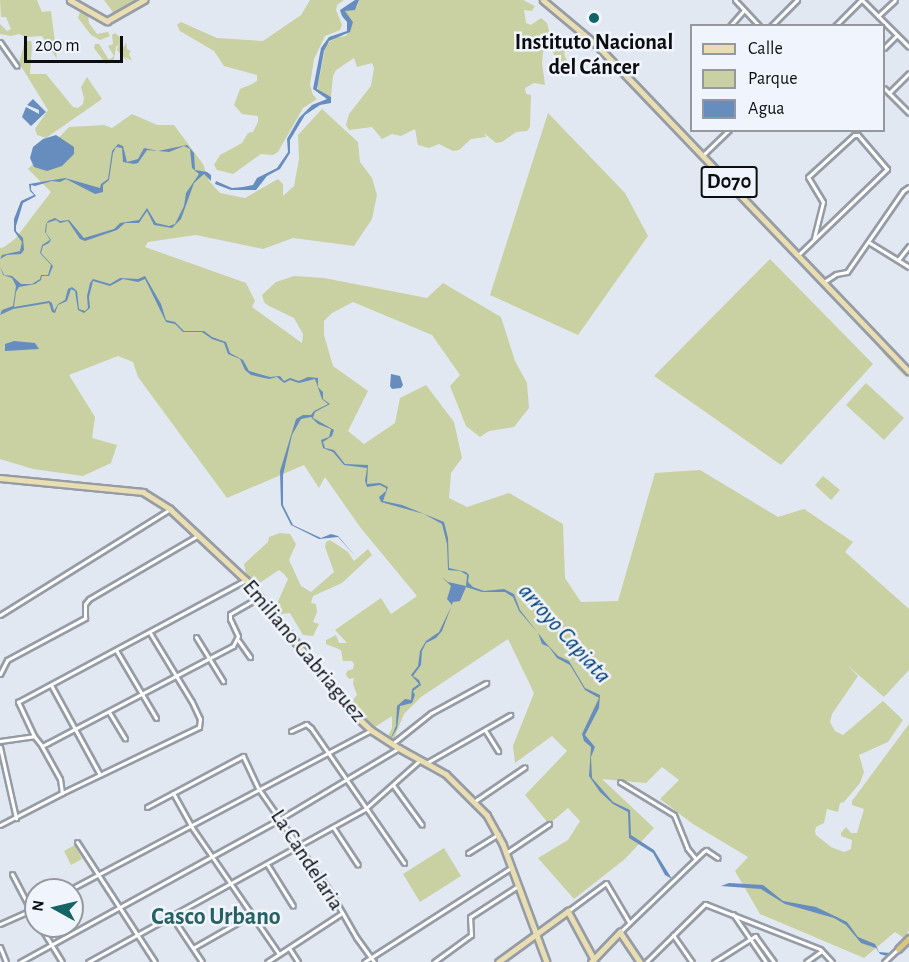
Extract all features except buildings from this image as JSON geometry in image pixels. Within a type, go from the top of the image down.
[{"type":"highway","points":[[898,949],[909,938]]},
{"type":"main road","points":[[74,1],[107,21],[144,0]]},
{"type":"main road","name":"D070","points":[[543,0],[583,30],[908,369]]},
{"type":"main road","name":"Emiliano Gabriaguez","points":[[0,478],[143,492],[170,509],[246,579],[339,697],[371,730],[399,748],[429,762],[446,774],[475,801],[498,834],[547,962]]},
{"type":"main road","points":[[498,962],[568,911],[592,961],[620,932],[640,962]]},
{"type":"street","points":[[735,0],[757,24]]},
{"type":"street","points":[[738,4],[742,0]]},
{"type":"street","points":[[773,24],[797,0]]},
{"type":"street","points":[[837,24],[862,0],[909,47]]},
{"type":"street","points":[[878,16],[895,0]]},
{"type":"street","points":[[732,24],[744,10]]},
{"type":"street","points":[[885,47],[897,35]]},
{"type":"street","points":[[0,42],[17,66]]},
{"type":"street","points":[[889,93],[909,73]]},
{"type":"street","points":[[885,89],[909,113]]},
{"type":"street","points":[[703,155],[727,132]]},
{"type":"street","points":[[798,255],[886,169],[858,135],[854,135],[808,177],[823,205],[814,239]]},
{"type":"street","points":[[824,282],[836,274],[847,272],[870,243],[903,191],[909,187]]},
{"type":"street","points":[[870,243],[909,267]]},
{"type":"street","points":[[898,260],[909,246]]},
{"type":"street","points":[[0,615],[170,509]]},
{"type":"street","points":[[0,674],[8,660],[85,618],[86,604],[89,599],[199,535]]},
{"type":"street","points":[[62,793],[60,779],[34,736],[18,702],[150,633],[246,579]]},
{"type":"street","points":[[250,657],[238,640],[230,619],[231,614],[260,596]]},
{"type":"street","points":[[0,825],[199,727],[200,719],[192,702],[150,633]]},
{"type":"street","points":[[196,637],[223,681]]},
{"type":"street","points":[[42,746],[233,646],[238,640]]},
{"type":"street","points":[[116,650],[156,718]]},
{"type":"street","points":[[392,744],[431,712],[486,683]]},
{"type":"street","points":[[51,685],[100,775]]},
{"type":"street","points":[[109,712],[125,739]]},
{"type":"street","points":[[429,762],[510,714]]},
{"type":"street","points":[[291,731],[306,724],[329,752],[404,863]]},
{"type":"street","points":[[84,882],[371,730]]},
{"type":"street","points":[[485,730],[498,751]]},
{"type":"street","points":[[0,741],[34,736]]},
{"type":"street","points":[[0,747],[16,818]]},
{"type":"street","points":[[20,962],[280,819],[399,748]]},
{"type":"street","name":"La Candelaria","points":[[173,793],[243,756],[258,788],[300,846],[374,962]]},
{"type":"street","points":[[87,962],[172,917],[365,808],[421,759]]},
{"type":"street","points":[[475,801],[525,767]]},
{"type":"street","points":[[621,783],[674,815],[687,848],[696,859]]},
{"type":"street","points":[[393,785],[422,825]]},
{"type":"street","points":[[147,807],[173,793],[191,826],[279,954]]},
{"type":"street","points":[[506,853],[549,824]]},
{"type":"street","points":[[333,827],[358,865]]},
{"type":"street","points":[[468,853],[498,834]]},
{"type":"street","points":[[77,842],[155,962]]},
{"type":"street","points":[[620,932],[706,850],[718,858]]},
{"type":"street","points":[[267,864],[293,906]]},
{"type":"street","points":[[364,962],[512,867]]},
{"type":"street","points":[[12,874],[24,898]]},
{"type":"street","points":[[568,911],[606,883],[629,922]]},
{"type":"street","points":[[434,962],[471,935],[470,917],[518,886]]},
{"type":"street","points":[[646,962],[705,904],[822,951],[832,962]]},
{"type":"street","points":[[0,924],[24,913]]},
{"type":"street","points":[[267,962],[342,913]]},
{"type":"street","points":[[733,914],[766,962]]},
{"type":"street","points":[[193,948],[252,915]]},
{"type":"street","points":[[172,917],[202,962]]},
{"type":"street","points":[[673,935],[692,962]]},
{"type":"street","points":[[714,962],[755,936],[774,962]]},
{"type":"street","points":[[47,938],[63,962]]},
{"type":"street","points":[[0,947],[6,962]]},
{"type":"street","points":[[289,948],[298,962]]},
{"type":"street","points":[[884,962],[898,949]]},
{"type":"street","points":[[806,962],[822,951]]},
{"type":"green space","points":[[0,0],[37,0],[42,12],[51,11],[57,59],[42,36],[0,34],[0,24],[7,31],[11,29],[6,17],[1,17]]},
{"type":"green space","points":[[104,0],[138,0],[115,15]]},
{"type":"green space","points":[[310,0],[344,0],[337,5],[336,10],[342,25],[340,30],[325,36],[314,59],[310,85],[317,99],[303,108],[278,152],[273,155],[261,154],[233,174],[217,170],[214,165],[220,155],[242,143],[248,133],[253,132],[258,122],[258,116],[242,114],[234,105],[240,89],[257,81],[257,75],[224,66],[214,51],[180,31],[177,25],[181,22],[217,38],[263,41],[301,15]]},
{"type":"green space","points":[[359,0],[523,0],[535,6],[532,11],[524,10],[526,23],[531,25],[541,18],[547,23],[551,38],[558,40],[560,50],[566,43],[568,44],[564,54],[568,63],[565,68],[560,68],[552,50],[547,48],[543,52],[545,85],[534,83],[525,88],[526,94],[531,95],[530,127],[527,131],[516,132],[502,142],[496,143],[484,133],[486,137],[471,139],[459,150],[453,151],[439,144],[429,148],[418,145],[415,129],[401,136],[392,134],[382,139],[372,127],[349,130],[346,125],[349,114],[371,86],[374,68],[372,63],[357,67],[354,58],[336,70],[333,76],[331,97],[318,90],[318,85],[326,44],[337,37],[346,36],[353,22],[345,11],[357,7]]},
{"type":"green space","points":[[80,12],[88,15],[89,23],[97,34],[108,32],[110,36],[100,40],[91,35],[78,18]]},
{"type":"green space","points":[[115,33],[122,39],[120,44],[124,47],[126,42],[127,49],[131,51],[129,54],[132,61],[125,57],[129,63],[117,50],[119,44],[116,47],[114,59],[106,64],[94,48],[95,44],[99,44],[109,60],[114,56],[108,46],[113,44],[112,35]]},
{"type":"green space","points":[[25,41],[31,41],[32,46],[30,74],[46,74],[73,107],[78,108],[83,104],[81,87],[87,77],[102,99],[46,138],[37,135],[35,129],[48,110],[19,63]]},
{"type":"green space","points":[[629,80],[906,371],[909,377],[887,354],[909,381],[882,352],[883,350]]},
{"type":"green space","points":[[322,109],[358,142],[360,162],[372,178],[377,195],[372,219],[354,246],[293,238],[263,249],[196,235],[148,242],[145,247],[246,283],[255,301],[252,307],[302,343],[303,334],[294,318],[269,306],[264,302],[262,295],[276,282],[294,276],[324,278],[427,298],[443,283],[501,317],[515,361],[527,383],[529,408],[514,427],[489,431],[480,437],[466,426],[450,386],[460,375],[432,335],[353,302],[332,313],[324,321],[324,335],[333,366],[368,391],[348,431],[364,444],[395,423],[400,398],[426,385],[454,422],[462,458],[451,473],[449,498],[467,507],[509,493],[563,524],[565,578],[581,602],[618,601],[655,473],[700,470],[778,517],[804,509],[853,542],[845,552],[909,609],[909,670],[884,697],[847,665],[858,676],[832,714],[830,722],[835,731],[843,735],[883,701],[903,720],[888,742],[859,755],[864,772],[860,783],[844,802],[840,803],[838,812],[827,809],[824,823],[816,827],[815,831],[816,835],[831,847],[844,852],[851,849],[852,840],[841,836],[841,833],[846,827],[851,833],[857,833],[864,809],[852,805],[852,801],[909,724],[909,930],[904,938],[895,932],[864,958],[760,914],[735,871],[748,857],[693,824],[660,799],[679,780],[662,767],[646,783],[602,779],[654,828],[625,859],[574,899],[538,858],[568,840],[580,821],[568,808],[549,824],[525,795],[567,751],[552,736],[515,763],[513,746],[534,693],[508,639],[421,697],[404,714],[393,741],[387,738],[392,728],[392,716],[375,727],[350,703],[357,695],[353,684],[354,678],[349,679],[346,675],[347,671],[353,669],[354,664],[352,661],[343,661],[341,650],[326,644],[326,640],[336,635],[339,643],[347,643],[335,630],[381,598],[391,614],[417,596],[360,527],[325,477],[319,488],[304,465],[227,498],[138,377],[133,362],[118,356],[69,375],[95,417],[92,438],[117,445],[111,463],[83,476],[33,469],[0,459],[0,248],[15,239],[51,192],[28,169],[69,127],[104,125],[112,128],[132,114],[157,125],[174,125],[203,164],[209,181],[220,193],[245,198],[278,179],[283,184],[283,196],[294,186],[299,159],[298,135]]},
{"type":"green space","points":[[548,113],[625,193],[648,236],[578,335],[490,295]]},
{"type":"green space","points":[[770,259],[873,364],[781,465],[654,376]]},
{"type":"green space","points":[[866,383],[904,418],[884,440],[846,405]]},
{"type":"green space","points":[[823,476],[840,490],[831,500],[815,485]]},
{"type":"green space","points":[[280,533],[290,534],[296,544],[289,560],[301,586],[311,592],[334,572],[325,547],[326,542],[330,540],[348,552],[354,561],[368,549],[372,555],[342,583],[313,596],[311,603],[316,604],[317,612],[313,622],[319,624],[313,636],[303,635],[290,613],[281,614],[275,608],[288,579],[284,574],[279,570],[258,584],[246,574],[244,564],[268,542],[269,537]]},
{"type":"green space","points":[[75,845],[82,859],[71,865],[64,851]]},
{"type":"green space","points":[[444,848],[461,876],[420,902],[403,874]]},
{"type":"water","points":[[355,0],[359,0],[355,10],[345,11],[353,22],[350,32],[329,41],[324,51],[317,89],[331,97],[331,103],[320,105],[305,115],[290,140],[290,153],[280,169],[267,176],[256,190],[231,190],[215,184],[216,181],[232,188],[253,185],[257,178],[277,168],[288,152],[287,139],[299,118],[312,105],[327,99],[313,89],[321,48],[329,37],[347,31],[347,22],[340,10]]},
{"type":"water","points":[[33,99],[46,112],[31,126],[22,117],[26,107],[39,114],[39,110],[27,105]]},
{"type":"water","points":[[56,135],[74,147],[74,154],[62,166],[47,171],[34,167],[30,158],[33,147],[43,139]]},
{"type":"water","points":[[118,144],[123,146],[127,162],[138,159],[144,148],[158,151],[147,150],[138,163],[134,164],[123,162],[122,148],[116,147],[109,180],[103,185],[103,192],[95,194],[66,179],[60,182],[52,181],[31,185],[31,190],[36,196],[23,203],[16,226],[16,231],[23,238],[24,250],[21,254],[7,255],[0,259],[2,255],[20,251],[22,242],[14,231],[14,219],[21,201],[34,195],[30,191],[29,184],[65,178],[100,188],[101,184],[108,179],[112,151]]},
{"type":"water","points":[[187,145],[194,153],[195,170],[211,175],[211,181],[204,174],[194,183],[181,219],[172,228],[154,225],[147,211],[139,223],[125,223],[117,230],[85,241],[80,239],[68,221],[60,223],[56,220],[47,223],[46,233],[51,240],[43,246],[41,253],[53,266],[49,276],[42,276],[41,280],[35,284],[19,287],[14,307],[49,301],[54,311],[58,304],[65,300],[68,289],[72,287],[77,291],[79,309],[85,311],[88,308],[87,296],[93,279],[110,284],[120,278],[138,279],[145,276],[161,304],[166,320],[175,322],[184,331],[204,331],[226,342],[230,353],[243,360],[249,371],[270,377],[280,376],[284,381],[290,378],[299,381],[308,377],[318,378],[318,387],[323,392],[323,399],[330,404],[315,412],[313,418],[334,430],[332,436],[323,442],[325,448],[334,450],[345,464],[368,465],[367,484],[380,483],[388,487],[383,501],[402,505],[444,522],[448,538],[449,568],[466,572],[469,575],[468,582],[473,587],[484,591],[504,589],[514,594],[520,610],[538,633],[519,611],[513,597],[505,592],[482,592],[466,587],[460,601],[453,602],[452,605],[447,599],[451,586],[442,577],[448,582],[466,586],[467,575],[460,571],[448,570],[447,544],[442,524],[424,514],[381,502],[379,497],[386,491],[386,488],[380,485],[367,487],[365,481],[367,468],[344,465],[333,452],[323,448],[321,440],[329,437],[331,429],[318,424],[311,417],[301,419],[292,435],[283,475],[283,505],[293,525],[321,538],[331,534],[338,536],[357,558],[338,537],[319,539],[291,525],[281,505],[280,471],[296,419],[303,415],[311,415],[314,411],[328,404],[322,399],[315,379],[299,383],[290,380],[284,383],[277,377],[269,379],[251,375],[245,370],[240,359],[228,354],[224,343],[212,339],[202,332],[183,332],[175,324],[166,322],[145,279],[138,282],[123,279],[110,286],[93,281],[89,297],[90,308],[84,313],[78,310],[75,291],[71,289],[67,301],[58,305],[55,313],[52,312],[49,303],[13,309],[0,315],[2,310],[13,306],[16,286],[12,278],[3,275],[0,266],[4,275],[12,276],[21,284],[32,284],[40,279],[41,275],[48,275],[51,265],[40,253],[42,245],[50,240],[45,232],[46,224],[48,221],[55,218],[60,221],[69,220],[84,238],[114,229],[120,223],[139,220],[147,208],[156,223],[169,226],[175,224],[184,206],[186,193],[199,174],[192,168],[190,149],[184,146],[169,152],[158,151]]},
{"type":"water","points":[[14,341],[35,343],[39,349],[5,351],[5,344]]},
{"type":"water","points":[[391,374],[400,376],[403,385],[401,388],[392,389]]},
{"type":"water","points":[[451,606],[442,631],[436,638],[426,643],[422,651],[421,665],[413,676],[419,680],[421,685],[413,691],[415,695],[412,703],[400,706],[397,728],[390,740],[396,726],[397,706],[405,699],[411,700],[412,689],[419,684],[411,675],[418,666],[420,651],[426,641],[439,632]]},
{"type":"water","points":[[538,633],[558,656],[569,661],[585,688],[600,695],[599,708],[585,735],[595,747],[591,757],[592,778],[613,802],[630,810],[631,835],[654,850],[672,879],[665,875],[653,853],[629,838],[628,812],[613,804],[600,792],[589,776],[591,747],[584,741],[582,734],[599,698],[585,690],[570,665],[557,658],[549,647],[542,644]]},
{"type":"water","points":[[729,883],[763,885],[783,901],[816,907],[847,922],[858,937],[875,944],[879,952],[890,953],[887,956],[880,954],[876,948],[861,943],[846,925],[834,918],[785,904],[761,889],[721,886]]},
{"type":"place","name":"Instituto Nacional del Cáncer","points":[[594,18]]},
{"type":"district","name":"Casco Urbano","points":[[216,918]]},
{"type":"water label","name":"arroyo Capiata","points":[[564,634]]}]
